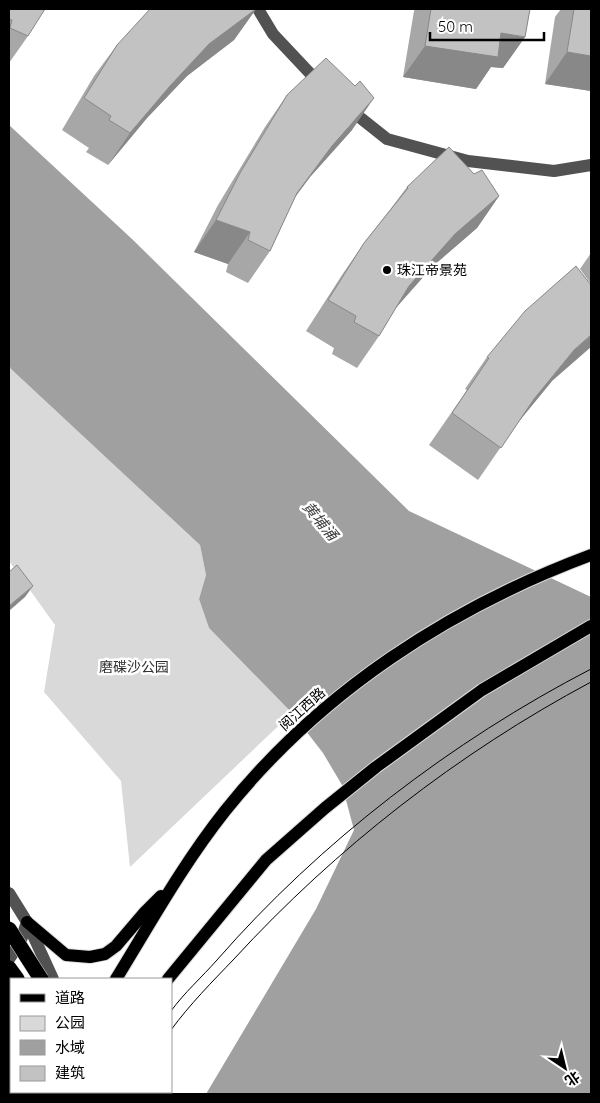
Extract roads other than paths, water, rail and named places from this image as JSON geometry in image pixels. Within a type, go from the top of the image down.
[{"type":"highway","points":[[9,929],[40,978]]},
{"type":"main road","name":"阅江西路","points":[[117,978],[174,884],[224,812],[261,768],[339,695],[410,644],[469,610],[552,570],[591,556]]},
{"type":"main road","points":[[169,978],[266,860],[325,808],[424,731],[482,690],[591,626]]},
{"type":"main road","points":[[27,922],[66,955],[83,957],[105,954],[116,946],[145,912],[174,884]]},
{"type":"street","points":[[258,9],[273,34],[337,99],[388,139],[468,161],[554,171],[591,165]]},
{"type":"street","points":[[9,893],[27,922],[52,978]]},
{"type":"street","points":[[9,959],[20,943],[27,922]]},
{"type":"water","name":"黄埔涌","points":[[9,125],[132,239],[409,511],[591,597],[591,1094],[206,1094],[316,909],[354,830],[342,785],[323,753],[292,713],[209,628],[199,599],[206,575],[200,545],[11,369],[9,365]]},
{"type":"tram line","points":[[172,1010],[187,991],[257,917],[299,875],[344,835],[391,797],[488,728],[539,697],[591,669]]},
{"type":"tram line","points":[[172,1029],[201,993],[273,918],[357,841],[446,772],[493,740],[591,682]]},
{"type":"place","name":"珠江帝景苑","points":[[387,270]]},
{"type":"park label","name":"磨碟沙公园","points":[[134,667]]}]
